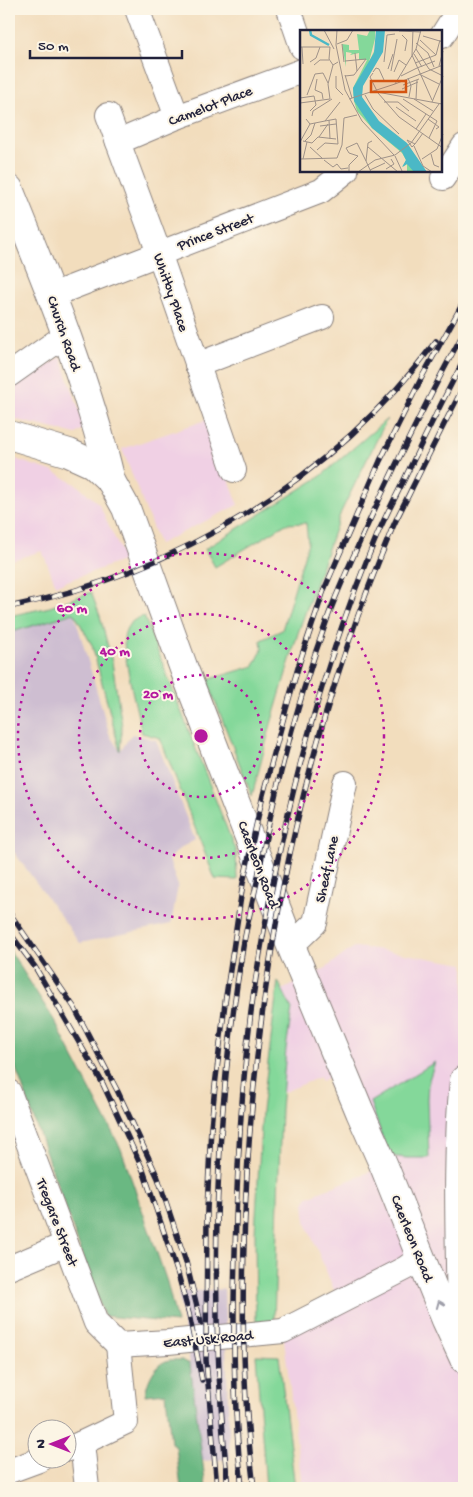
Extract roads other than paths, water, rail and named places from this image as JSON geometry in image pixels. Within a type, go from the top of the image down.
[{"type":"main road","name":"Church Road","points":[[9,189],[67,334],[102,442],[111,481]]},
{"type":"main road","name":"Caerleon Road","points":[[9,435],[69,453],[93,464],[111,481],[126,508],[184,669],[291,946],[384,1166],[446,1320],[462,1354]]},
{"type":"main road","points":[[462,1354],[462,1267],[458,1182],[464,1080]]},
{"type":"main road","points":[[421,1258],[462,1267]]},
{"type":"street","points":[[137,9],[176,117]]},
{"type":"street","points":[[289,9],[300,41]]},
{"type":"street","points":[[443,34],[459,9]]},
{"type":"street","name":"Camelot Place","points":[[118,142],[176,117],[300,72]]},
{"type":"street","name":"Whitby Place","points":[[108,115],[159,253],[234,470]]},
{"type":"street","points":[[443,178],[464,146]]},
{"type":"street","name":"Prince Street","points":[[52,295],[321,191],[345,172]]},
{"type":"street","points":[[197,365],[322,317]]},
{"type":"street","points":[[9,375],[67,334]]},
{"type":"street","name":"Sheaf Lane","points":[[291,946],[315,923],[345,783]]},
{"type":"street","name":"Tregare Street","points":[[10,1101],[96,1323],[118,1345]]},
{"type":"street","points":[[9,1268],[66,1244]]},
{"type":"street","name":"East Usk Road","points":[[118,1345],[283,1331],[406,1268],[421,1258]]},
{"type":"street","points":[[78,1444],[126,1422],[118,1345]]},
{"type":"street","points":[[78,1459],[87,1488]]},
{"type":"street","points":[[9,1471],[28,1464]]},
{"type":"railway","points":[[217,1488],[206,1360],[207,1210],[215,1086],[243,883],[263,795],[286,709],[324,590],[380,461],[423,375],[464,301]]},
{"type":"railway","points":[[228,1488],[218,1353],[217,1217],[225,1082],[246,931],[287,746],[329,614],[355,552],[394,469],[464,332]]},
{"type":"railway","points":[[9,607],[71,591],[132,570],[191,544],[247,513],[300,477],[349,436],[395,391],[436,341]]},
{"type":"railway","points":[[242,1488],[236,1421],[234,1354],[238,1169],[250,1020],[280,847],[315,710],[360,576],[381,526],[464,360]]},
{"type":"railway","points":[[254,1488],[244,1370],[245,1213],[253,1092],[275,929],[291,848],[310,768],[333,689],[360,611],[395,522],[464,386]]},
{"type":"railway","points":[[9,912],[74,1007],[118,1092],[158,1178],[186,1262],[201,1323]]},
{"type":"railway","points":[[9,932],[35,967],[102,1082],[143,1170],[178,1274],[189,1314],[202,1380]]}]
